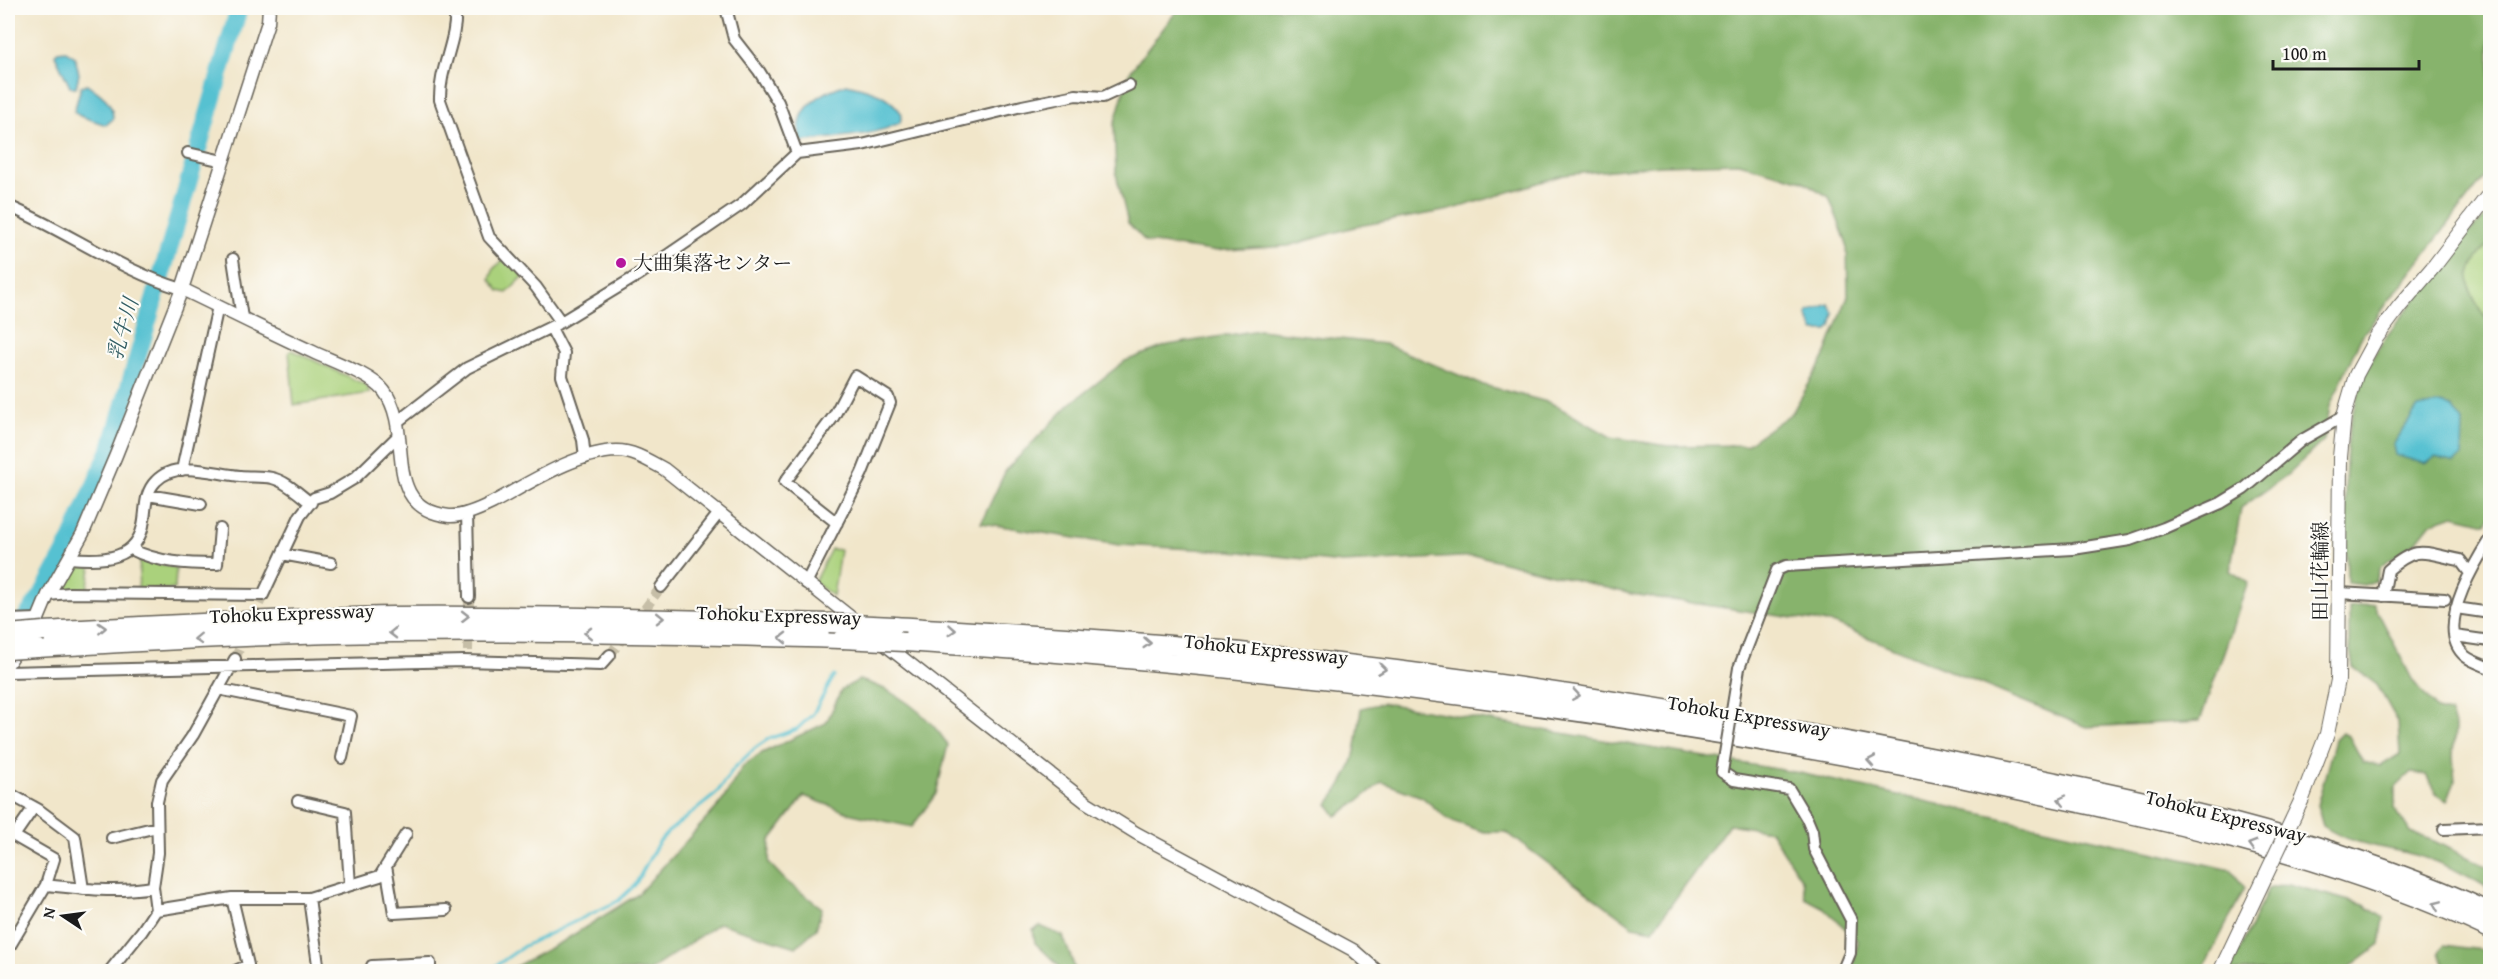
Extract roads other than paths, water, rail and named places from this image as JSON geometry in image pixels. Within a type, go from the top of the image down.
[{"type":"highway","name":"Tohoku Expressway","points":[[8,634],[38,629],[391,616],[564,616],[894,626],[1169,645],[1309,660],[1564,693],[1770,726],[2008,772],[2235,824],[2348,856],[2440,890],[2490,912]]},
{"type":"highway","name":"Tohoku Expressway","points":[[8,650],[38,629],[173,640],[391,633],[563,632],[905,642],[1155,660],[1319,677],[1562,709],[1778,744],[2005,788],[2230,838],[2391,888],[2490,929]]},
{"type":"main road","name":"田山花輪線","points":[[2220,972],[2302,799],[2327,734],[2338,680],[2340,457],[2344,416],[2356,375],[2376,338],[2490,193]]},
{"type":"street","points":[[8,663],[38,629],[48,595],[83,533],[176,287],[217,160],[268,22],[269,8]]},
{"type":"street","points":[[455,8],[457,23],[440,83],[440,100],[489,237],[536,287],[561,322]]},
{"type":"street","points":[[726,8],[734,39],[759,71],[778,102],[797,153]]},
{"type":"street","points":[[397,422],[467,368],[551,328],[640,274],[741,205],[797,153],[862,145],[1076,95],[1104,97],[1130,85]]},
{"type":"street","points":[[188,153],[217,160]]},
{"type":"street","points":[[8,206],[55,228],[102,256],[218,306],[373,382],[384,390],[397,422],[407,491],[415,502],[428,511],[452,516],[466,513],[486,506],[538,478],[585,458],[618,451],[640,456],[664,469],[1086,802],[1136,833],[1353,950],[1378,972]]},
{"type":"street","points":[[233,259],[242,318]]},
{"type":"street","points":[[182,470],[218,306]]},
{"type":"street","points":[[551,328],[564,353],[562,376],[583,441],[585,458]]},
{"type":"street","points":[[806,583],[837,523],[862,473],[890,403],[888,397],[855,376],[834,416],[785,482],[837,523]]},
{"type":"street","points":[[1842,972],[1850,953],[1851,920],[1814,849],[1812,831],[1800,807],[1789,789],[1734,780],[1722,772],[1739,669],[1777,570],[1786,566],[2073,549],[2130,540],[2193,517],[2221,503],[2244,489],[2302,440],[2344,416]]},
{"type":"street","points":[[48,595],[70,593],[263,595],[300,516],[314,498],[330,493],[356,478],[398,436]]},
{"type":"street","points":[[69,558],[90,560],[118,556],[131,549],[141,538],[149,489],[157,479],[170,472],[191,469],[225,475],[274,478],[311,503]]},
{"type":"street","points":[[148,495],[201,504]]},
{"type":"street","points":[[466,513],[469,597]]},
{"type":"street","points":[[661,587],[719,513]]},
{"type":"street","points":[[131,549],[146,557],[166,561],[217,564],[220,529]]},
{"type":"street","points":[[2490,539],[2469,572],[2453,617],[2455,636],[2464,655],[2490,668]]},
{"type":"street","points":[[2383,596],[2388,570],[2404,556],[2417,551],[2460,560],[2469,572]]},
{"type":"street","points":[[282,554],[331,563]]},
{"type":"street","points":[[2339,593],[2445,599]]},
{"type":"street","points":[[2456,608],[2490,613]]},
{"type":"street","points":[[8,620],[38,629]]},
{"type":"street","points":[[2455,636],[2490,641]]},
{"type":"street","points":[[8,672],[466,656],[601,665],[610,655]]},
{"type":"street","points":[[109,972],[156,910],[153,887],[158,853],[157,802],[162,780],[193,735],[232,663]]},
{"type":"street","points":[[218,689],[351,716],[342,758]]},
{"type":"street","points":[[8,793],[34,807],[75,837],[83,889]]},
{"type":"street","points":[[298,801],[345,812],[350,885]]},
{"type":"street","points":[[8,949],[46,885],[54,859],[14,836],[34,807]]},
{"type":"street","points":[[112,838],[157,827]]},
{"type":"street","points":[[2444,829],[2490,827]]},
{"type":"street","points":[[156,910],[232,898],[309,898],[380,876],[406,834]]},
{"type":"street","points":[[386,866],[394,913],[446,910]]},
{"type":"street","points":[[46,885],[131,891],[153,887]]},
{"type":"street","points":[[232,898],[248,965],[233,972]]},
{"type":"street","points":[[309,898],[319,972]]},
{"type":"street","points":[[371,972],[372,966],[429,963],[430,972]]},
{"type":"water","points":[[66,51],[75,57],[79,74],[76,87],[70,87],[55,55],[57,52]]},
{"type":"water","points":[[87,84],[105,98],[111,107],[113,119],[106,125],[74,112],[81,87]]},
{"type":"water","points":[[847,84],[871,91],[890,101],[902,114],[900,123],[865,134],[800,142],[799,125],[806,108],[825,93]]},
{"type":"water","points":[[1829,304],[1834,313],[1831,327],[1827,331],[1814,331],[1807,316],[1808,312]]},
{"type":"water","points":[[2440,404],[2452,407],[2463,422],[2462,456],[2454,463],[2435,457],[2426,464],[2395,455],[2393,445],[2418,407]]},
{"type":"waterway","name":"乳牛川","points":[[16,632],[42,595],[71,541],[112,445],[239,8]]},
{"type":"waterway","points":[[487,972],[524,946],[618,901],[635,885],[658,843],[668,832],[716,794],[734,768],[755,748],[768,739],[797,729],[813,714],[834,676]]},
{"type":"tunnel","points":[[636,621],[661,587]]},
{"type":"tunnel","points":[[235,659],[263,595]]},
{"type":"tunnel","points":[[468,651],[469,597]]},
{"type":"tunnel","points":[[610,655],[626,633]]},
{"type":"place","name":"大曲集落センター","points":[[621,263]]}]
